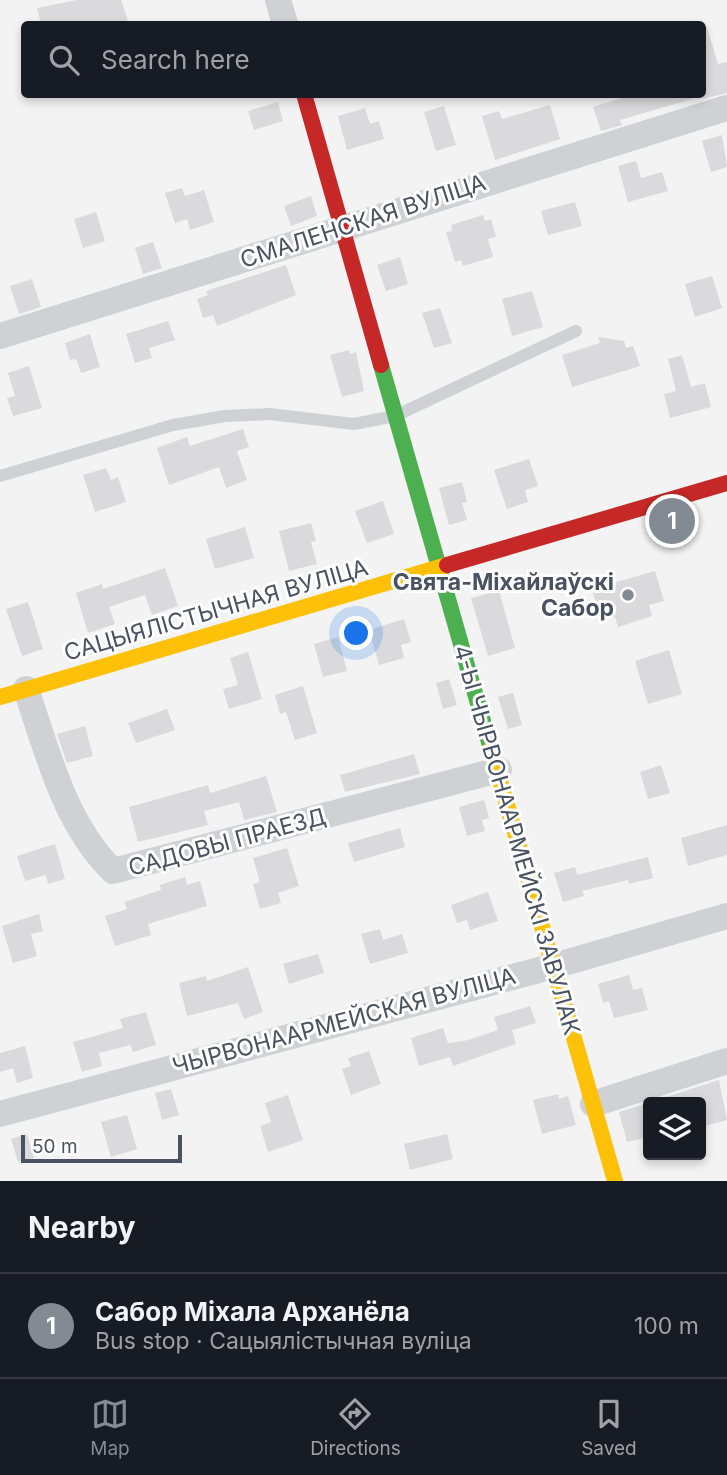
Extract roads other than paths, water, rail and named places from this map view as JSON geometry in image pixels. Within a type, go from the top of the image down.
[{"type":"street","points":[[278,0],[284,21]]},
{"type":"street","name":"4-Ы ЧЫРВОНААРМЕЙСКІ ЗАВУЛАК","points":[[305,98],[615,1181]]},
{"type":"street","name":"СМАЛЕНСКАЯ ВУЛІЦА","points":[[0,336],[340,227],[727,108]]},
{"type":"street","name":"САЦЫЯЛІСТЫЧНАЯ ВУЛІЦА","points":[[0,696],[727,483]]},
{"type":"street","name":"САДОВЫ ПРАЕЗД","points":[[26,689],[60,788],[97,856],[113,872],[499,771]]},
{"type":"street","name":"ЧЫРВОНААРМЕЙСКАЯ ВУЛІЦА","points":[[0,1114],[554,966],[727,916]]},
{"type":"street","points":[[593,1104],[727,1061]]},
{"type":"lane","points":[[0,476],[173,425],[225,416],[270,414],[354,424],[395,416],[576,331]]},
{"type":"place","name":"Сабор Міхала Арханёла","points":[[672,521]]},
{"type":"place","name":"Свята-Міхайлаўскі Сабор","points":[[628,595]]}]
